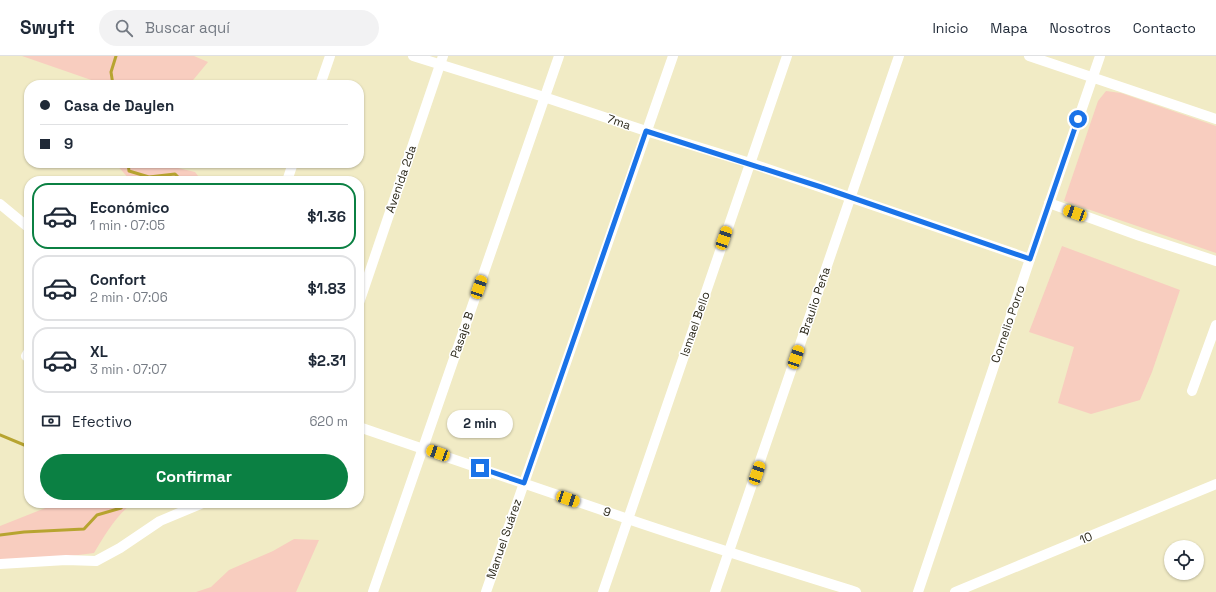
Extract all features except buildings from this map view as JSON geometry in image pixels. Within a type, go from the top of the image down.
[{"type":"street","points":[[322,80],[330,56]]},
{"type":"street","name":"7ma","points":[[413,56],[441,60],[544,97],[850,196],[1030,259]]},
{"type":"street","name":"Pasaje B","points":[[373,592],[559,56]]},
{"type":"street","name":"Manuel Suárez","points":[[486,592],[673,56]]},
{"type":"street","name":"Ismael Bello","points":[[603,592],[787,56]]},
{"type":"street","name":"Braulio Peña","points":[[716,592],[899,56]]},
{"type":"street","points":[[1029,56],[1216,119]]},
{"type":"street","name":"Cornelio Porro","points":[[918,592],[1100,56]]},
{"type":"street","name":"Avenida 2da","points":[[364,288],[441,60]]},
{"type":"street","points":[[1050,203],[1140,236],[1216,261]]},
{"type":"street","points":[[0,204],[24,224]]},
{"type":"street","points":[[1192,391],[1216,325]]},
{"type":"street","name":"9","points":[[364,429],[423,448],[628,520],[856,592]]},
{"type":"street","name":"10","points":[[955,592],[1216,484]]},
{"type":"street","points":[[0,564],[66,560],[96,561],[120,548],[160,521],[191,508]]},
{"type":"shaded area","points":[[22,56],[194,56],[208,62],[193,80],[91,80]]},
{"type":"shaded area","points":[[1106,91],[1121,93],[1216,126],[1216,253],[1064,201],[1098,101]]},
{"type":"shaded area","points":[[119,168],[178,168],[195,172],[198,176],[127,176]]},
{"type":"shaded area","points":[[1062,246],[1180,290],[1152,372],[1140,400],[1091,414],[1058,403],[1074,347],[1029,332]]},
{"type":"shaded area","points":[[45,508],[127,508],[116,519],[94,553],[1,565],[0,568],[0,526]]},
{"type":"shaded area","points":[[294,539],[319,540],[296,592],[196,592],[211,587],[229,570],[273,551]]},
{"type":"waterway","points":[[112,80],[111,72],[116,56]]},
{"type":"waterway","points":[[129,168],[129,171],[146,176]]},
{"type":"waterway","points":[[158,176],[175,174],[177,176]]},
{"type":"waterway","points":[[0,435],[24,445]]},
{"type":"waterway","points":[[0,535],[24,532],[84,529],[97,515],[121,508]]},
{"type":"route","points":[[480,468],[524,483],[646,131],[750,163],[1030,259],[1078,119]]}]
